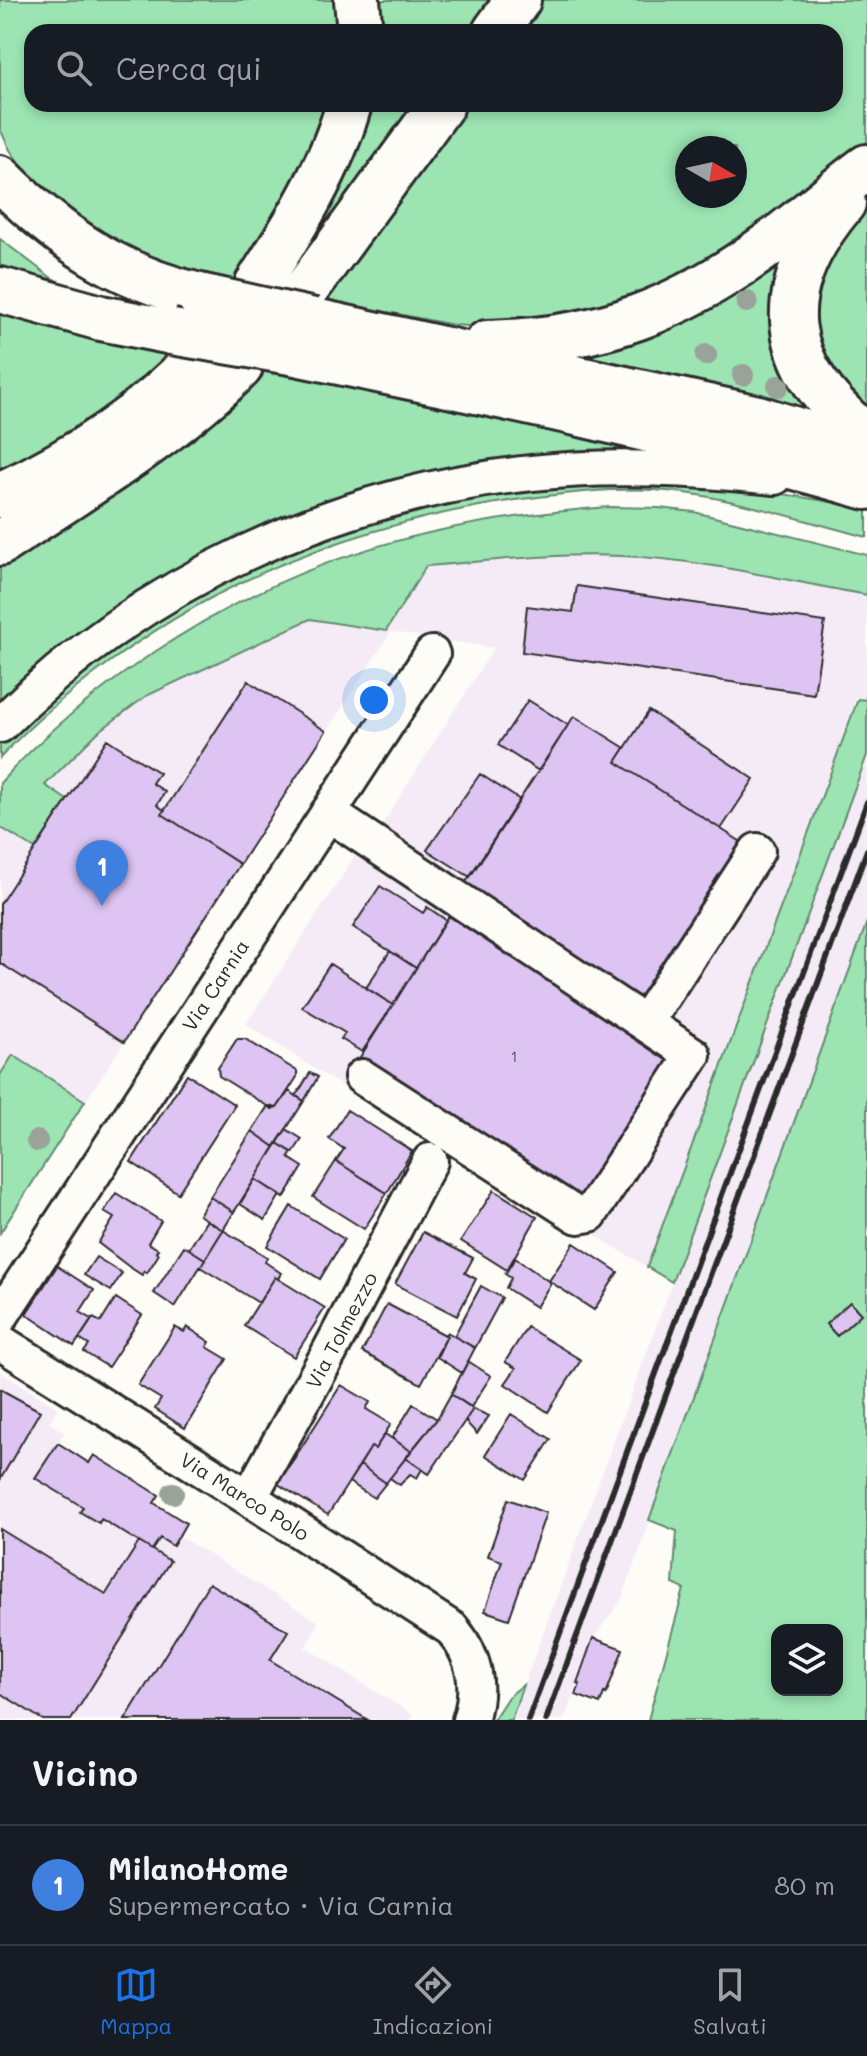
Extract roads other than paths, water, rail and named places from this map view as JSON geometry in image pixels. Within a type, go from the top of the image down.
[{"type":"highway","points":[[357,0],[359,24]]},
{"type":"highway","points":[[501,24],[518,0]]},
{"type":"highway","points":[[257,285],[308,201],[346,112]]},
{"type":"highway","points":[[302,323],[437,112]]},
{"type":"highway","points":[[398,339],[479,343],[553,340],[644,316],[672,305],[719,279],[774,241],[867,167]]},
{"type":"highway","points":[[867,179],[830,219],[813,245],[798,281],[793,313],[794,334],[807,373],[842,417],[867,437]]},
{"type":"highway","points":[[4,189],[75,244],[138,278],[187,327]]},
{"type":"highway","points":[[0,290],[101,318],[187,327],[302,323],[398,339],[758,418],[867,452]]},
{"type":"highway","points":[[302,323],[617,422],[867,490]]},
{"type":"highway","points":[[0,495],[48,471],[118,427],[160,395],[187,327]]},
{"type":"highway","points":[[0,543],[160,436],[212,395],[240,367]]},
{"type":"street","points":[[0,725],[56,674],[108,633],[208,570],[277,537],[402,497],[484,479],[534,472],[637,468],[698,470],[867,490]]},
{"type":"street","name":"Via Carnia","points":[[0,1317],[432,654]]},
{"type":"street","points":[[328,813],[693,1055],[590,1214],[578,1216],[362,1077]]},
{"type":"street","points":[[645,1023],[757,851]]},
{"type":"street","name":"Via Tolmezzo","points":[[249,1498],[430,1161]]},
{"type":"street","name":"Via Marco Polo","points":[[0,1342],[440,1620],[469,1652],[477,1691],[470,1720]]},
{"type":"railway","points":[[528,1720],[867,802]]},
{"type":"railway","points":[[546,1720],[867,850]]},
{"type":"place","name":"MilanoHome","points":[[102,906]]}]
